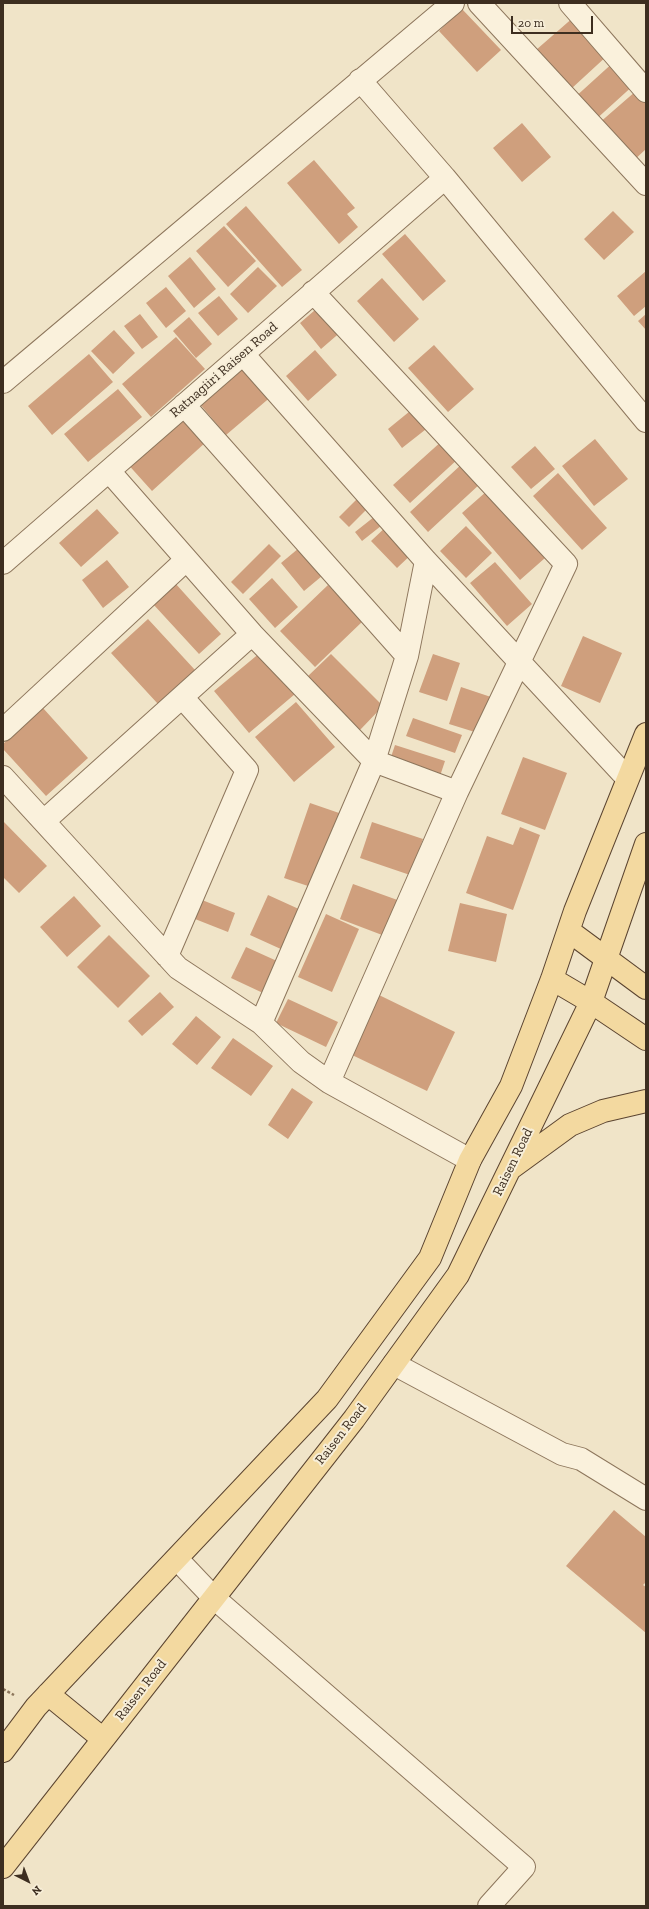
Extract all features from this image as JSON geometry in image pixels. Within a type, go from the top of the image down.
[{"type":"main road","points":[[3,1751],[36,1707],[327,1399],[430,1258],[470,1160],[511,1086],[552,979],[575,911],[627,778],[646,734]]},
{"type":"main road","name":"Raisen Road","points":[[3,1866],[354,1419],[458,1275],[591,1002],[605,957],[646,844]]},
{"type":"main road","points":[[569,931],[646,988]]},
{"type":"main road","points":[[552,979],[591,1002],[646,1039]]},
{"type":"main road","points":[[509,1170],[570,1125],[603,1110],[646,1101]]},
{"type":"main road","points":[[48,1694],[103,1739]]},
{"type":"street","points":[[3,382],[453,3]]},
{"type":"street","points":[[479,3],[646,184]]},
{"type":"street","points":[[570,3],[646,91]]},
{"type":"street","points":[[360,80],[445,178],[646,420]]},
{"type":"street","name":"Ratnagiiri Raisen Road","points":[[3,563],[445,178]]},
{"type":"street","points":[[313,292],[566,564],[458,792],[329,1082]]},
{"type":"street","points":[[243,354],[426,561],[627,778]]},
{"type":"street","points":[[184,405],[407,656]]},
{"type":"street","points":[[109,471],[252,634],[374,761],[458,792]]},
{"type":"street","points":[[3,730],[186,560]]},
{"type":"street","points":[[261,1023],[374,761],[407,656],[426,561]]},
{"type":"street","points":[[44,822],[252,634]]},
{"type":"street","points":[[167,956],[246,770],[182,698]]},
{"type":"street","points":[[3,777],[178,968],[261,1023],[301,1062],[329,1082],[470,1160]]},
{"type":"street","points":[[394,1364],[562,1454],[581,1459],[646,1499]]},
{"type":"street","points":[[177,1559],[214,1598],[524,1867],[489,1906]]},
{"type":"building","points":[[462,9],[501,50],[477,72],[439,31]]},
{"type":"building","points":[[575,16],[609,54],[571,89],[536,50]]},
{"type":"building","points":[[616,60],[636,83],[593,122],[573,99]]},
{"type":"building","points":[[636,91],[646,103],[646,149],[632,162],[598,124]]},
{"type":"building","points":[[522,123],[551,157],[522,182],[493,148]]},
{"type":"building","points":[[314,160],[355,208],[347,214],[358,227],[339,244],[287,183]]},
{"type":"building","points":[[246,206],[302,270],[282,287],[226,224]]},
{"type":"building","points":[[613,211],[634,232],[604,260],[584,239]]},
{"type":"building","points":[[224,226],[256,261],[228,287],[196,251]]},
{"type":"building","points":[[405,234],[446,281],[423,301],[382,254]]},
{"type":"building","points":[[190,257],[216,289],[194,308],[168,276]]},
{"type":"building","points":[[258,267],[277,286],[248,313],[230,294]]},
{"type":"building","points":[[646,271],[646,306],[634,316],[617,296]]},
{"type":"building","points":[[382,278],[419,319],[394,342],[357,301]]},
{"type":"building","points":[[166,287],[186,311],[166,328],[146,303]]},
{"type":"building","points":[[219,296],[238,319],[218,336],[198,313]]},
{"type":"building","points":[[322,304],[343,330],[321,349],[300,323]]},
{"type":"building","points":[[140,314],[158,337],[142,349],[124,326]]},
{"type":"building","points":[[646,314],[646,330],[638,321]]},
{"type":"building","points":[[189,317],[212,344],[196,358],[173,331]]},
{"type":"building","points":[[114,330],[135,353],[113,374],[91,351]]},
{"type":"building","points":[[176,337],[205,369],[151,417],[122,384]]},
{"type":"building","points":[[434,345],[474,389],[448,412],[408,368]]},
{"type":"building","points":[[315,350],[337,375],[308,401],[286,376]]},
{"type":"building","points":[[89,354],[113,382],[52,435],[28,406]]},
{"type":"building","points":[[246,363],[273,395],[226,435],[199,403]]},
{"type":"building","points":[[118,389],[142,417],[88,462],[64,434]]},
{"type":"building","points":[[415,407],[430,426],[402,448],[388,429]]},
{"type":"building","points":[[179,412],[206,442],[152,491],[125,461]]},
{"type":"building","points":[[595,439],[628,479],[594,506],[562,466]]},
{"type":"building","points":[[443,440],[459,458],[410,503],[393,485]]},
{"type":"building","points":[[535,446],[555,469],[531,489],[511,467]]},
{"type":"building","points":[[463,463],[481,483],[428,532],[410,512]]},
{"type":"building","points":[[558,473],[607,528],[582,550],[533,496]]},
{"type":"building","points":[[487,491],[545,558],[520,580],[462,513]]},
{"type":"building","points":[[360,496],[370,506],[349,527],[339,517]]},
{"type":"building","points":[[97,509],[119,533],[81,567],[59,543]]},
{"type":"building","points":[[379,513],[386,522],[362,541],[355,532]]},
{"type":"building","points":[[389,524],[415,551],[397,568],[371,541]]},
{"type":"building","points":[[466,526],[492,553],[466,578],[440,551]]},
{"type":"building","points":[[269,544],[281,556],[243,594],[231,582]]},
{"type":"building","points":[[299,548],[322,576],[304,591],[281,563]]},
{"type":"building","points":[[107,560],[129,587],[103,608],[82,580]]},
{"type":"building","points":[[495,562],[532,604],[507,626],[470,583]]},
{"type":"building","points":[[272,578],[298,607],[275,628],[249,599]]},
{"type":"building","points":[[175,583],[221,634],[199,654],[153,604]]},
{"type":"building","points":[[328,585],[363,621],[315,667],[280,631]]},
{"type":"building","points":[[148,619],[195,670],[158,704],[111,653]]},
{"type":"building","points":[[583,636],[622,653],[600,703],[561,686]]},
{"type":"building","points":[[261,652],[295,694],[249,733],[214,691]]},
{"type":"building","points":[[331,654],[383,706],[360,730],[307,677]]},
{"type":"building","points":[[433,654],[460,663],[447,701],[419,692]]},
{"type":"building","points":[[461,687],[491,697],[478,733],[449,724]]},
{"type":"building","points":[[296,702],[335,747],[294,782],[255,737]]},
{"type":"building","points":[[43,708],[88,758],[46,796],[3,749],[3,744]]},
{"type":"building","points":[[413,718],[462,735],[455,753],[406,736]]},
{"type":"building","points":[[395,745],[445,761],[439,779],[389,763]]},
{"type":"building","points":[[523,757],[567,773],[545,830],[501,814]]},
{"type":"building","points":[[310,803],[342,814],[317,889],[284,878]]},
{"type":"building","points":[[3,821],[47,866],[19,893],[3,877]]},
{"type":"building","points":[[372,822],[423,839],[410,875],[360,858]]},
{"type":"building","points":[[520,827],[540,835],[513,910],[466,893],[487,836],[513,845]]},
{"type":"building","points":[[353,884],[403,902],[390,938],[340,919]]},
{"type":"building","points":[[268,895],[301,910],[283,950],[250,935]]},
{"type":"building","points":[[74,896],[101,926],[67,957],[40,927]]},
{"type":"building","points":[[202,900],[235,913],[228,932],[195,919]]},
{"type":"building","points":[[460,903],[507,914],[496,962],[448,951]]},
{"type":"building","points":[[326,914],[359,929],[332,992],[298,977]]},
{"type":"building","points":[[109,935],[150,976],[118,1008],[77,967]]},
{"type":"building","points":[[246,947],[277,961],[263,993],[231,978]]},
{"type":"building","points":[[160,992],[174,1007],[142,1036],[128,1021]]},
{"type":"building","points":[[379,995],[455,1032],[427,1091],[350,1054]]},
{"type":"building","points":[[288,999],[338,1022],[326,1047],[276,1023]]},
{"type":"building","points":[[196,1016],[221,1037],[197,1065],[172,1044]]},
{"type":"building","points":[[233,1038],[273,1066],[251,1096],[211,1068]]},
{"type":"building","points":[[292,1088],[313,1102],[288,1139],[268,1125]]},
{"type":"building","points":[[614,1510],[646,1537],[646,1582],[643,1585],[646,1587],[646,1633],[566,1566]]}]
